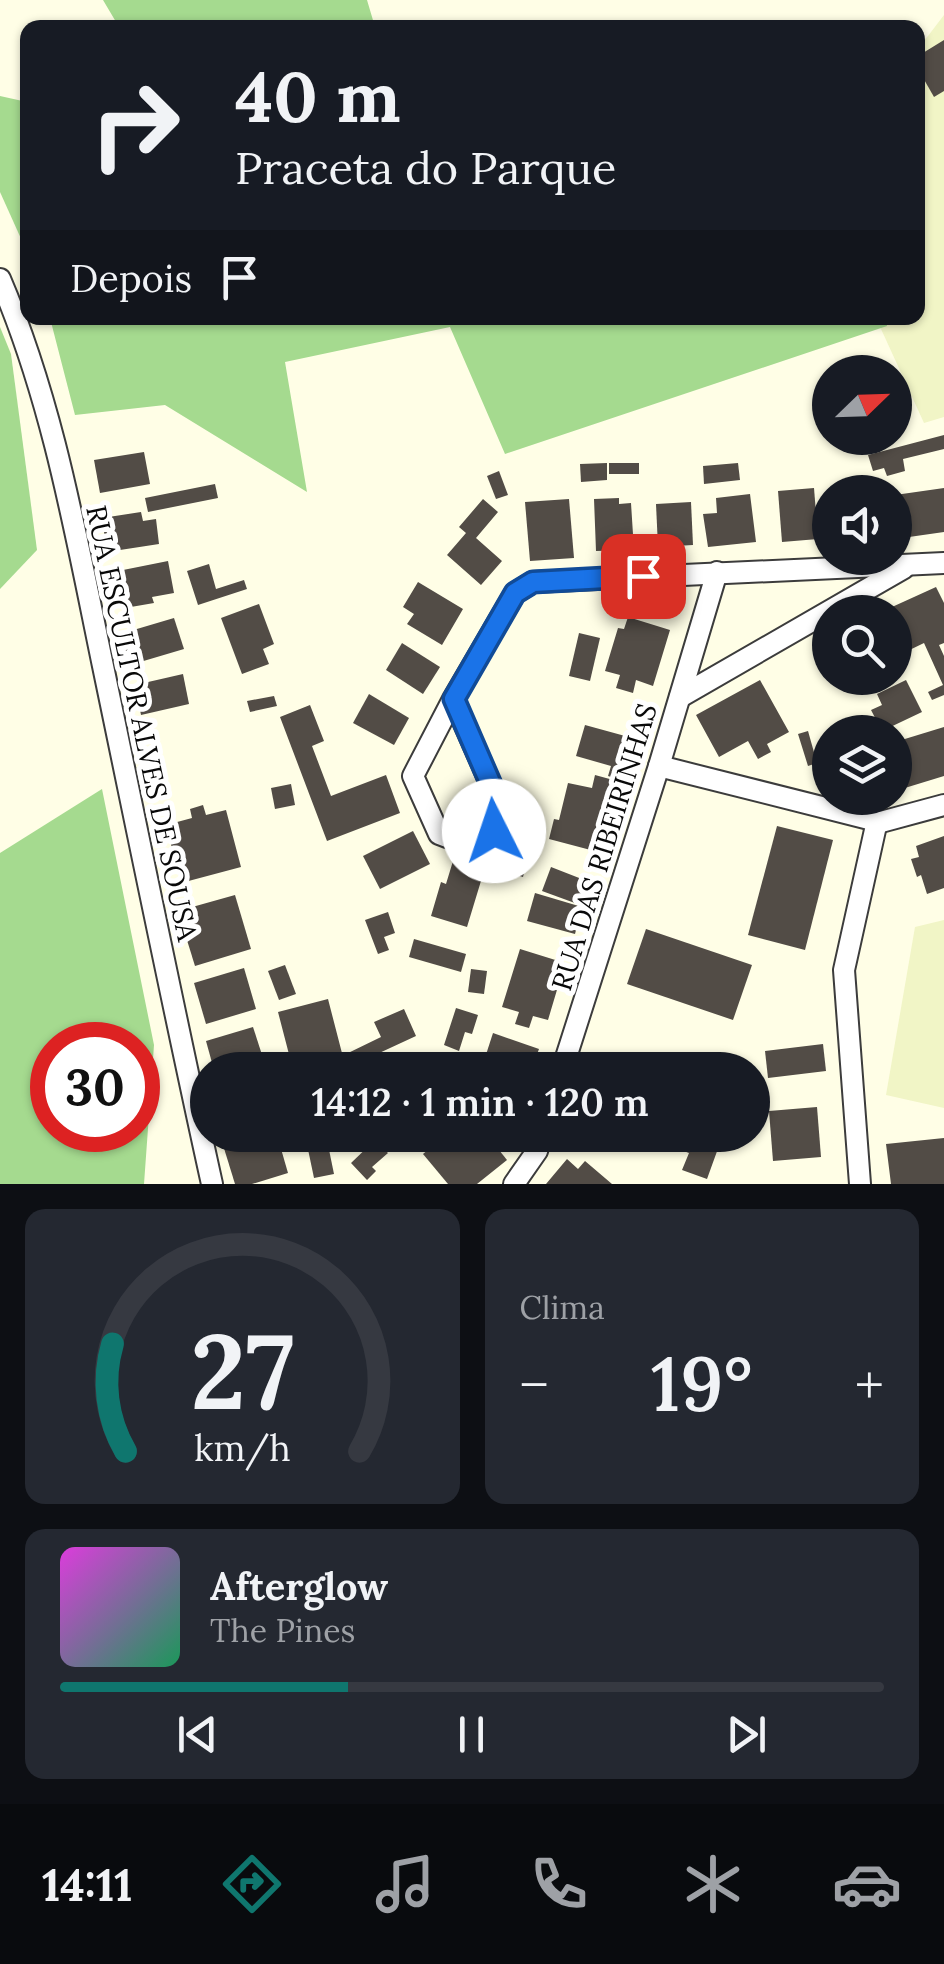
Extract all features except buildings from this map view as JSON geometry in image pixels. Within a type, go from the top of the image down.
[{"type":"street","name":"RUA ESCULTOR ALVES DE SOUSA","points":[[0,279],[40,388],[70,508],[212,1184]]},
{"type":"street","name":"RUA DAS RIBEIRINHAS","points":[[912,564],[944,563]]},
{"type":"street","points":[[454,699],[502,810],[486,852],[439,834],[413,776],[454,699],[515,593],[533,582],[812,568]]},
{"type":"street","points":[[680,698],[717,572]]},
{"type":"street","name":"RUA DAS RIBEIRINHAS","points":[[568,1052],[680,698],[891,575]]},
{"type":"street","points":[[660,766],[877,821],[944,805]]},
{"type":"street","points":[[860,1184],[844,970],[877,821]]},
{"type":"street","points":[[514,1184],[535,1152]]},
{"type":"green space","points":[[103,0],[367,0],[373,20],[115,20]]},
{"type":"green space","points":[[944,15],[944,417],[924,423],[912,397],[912,355],[893,355],[879,325],[925,325],[925,39]]},
{"type":"green space","points":[[0,96],[20,100],[20,236],[0,192]]},
{"type":"green space","points":[[52,325],[887,326],[505,454],[450,327],[285,362],[307,492],[165,405],[75,415]]},
{"type":"green space","points":[[0,327],[11,354],[37,550],[0,589]]},
{"type":"green space","points":[[102,789],[149,1022],[30,1022],[30,1152],[146,1152],[144,1184],[0,1184],[0,853]]},
{"type":"green space","points":[[944,920],[944,1108],[886,1095],[915,927]]},
{"type":"route","points":[[494,831],[502,810],[454,699],[502,612],[515,593],[533,582],[643,576]]}]
